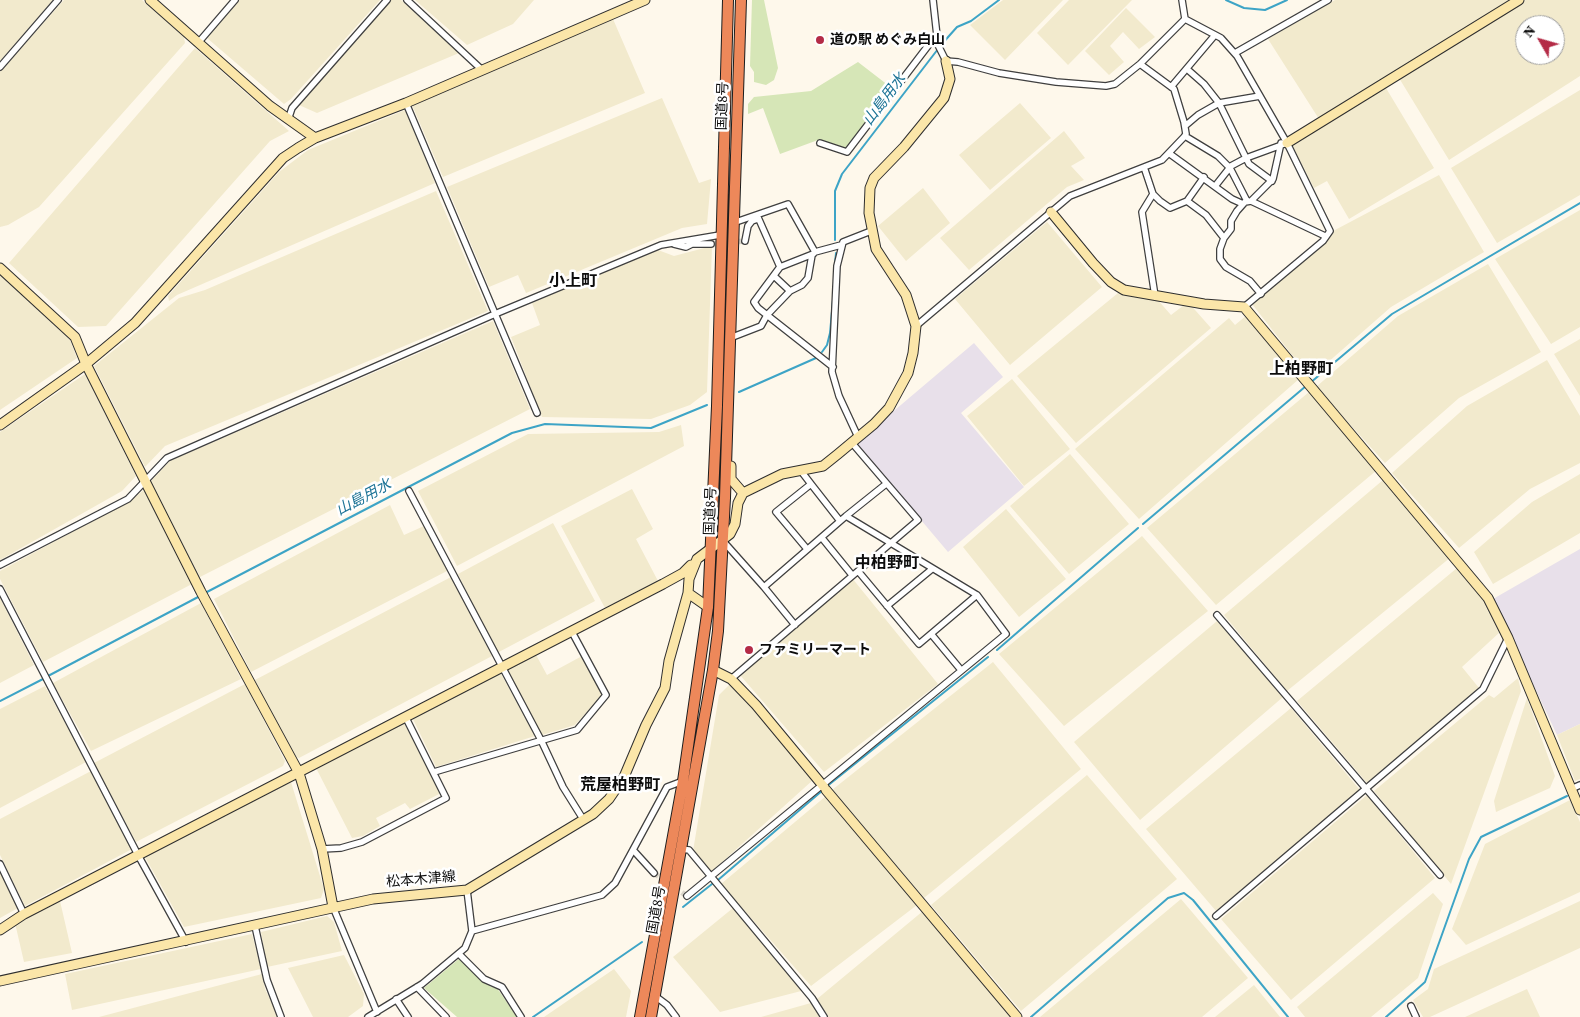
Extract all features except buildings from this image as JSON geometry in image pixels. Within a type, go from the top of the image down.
[{"type":"highway","name":"国道8号","points":[[640,1017],[683,781],[708,607],[712,548],[728,0]]},
{"type":"highway","name":"国道8号","points":[[651,1017],[682,849],[718,631],[728,414],[741,0]]},
{"type":"street","points":[[0,67],[58,0]]},
{"type":"street","points":[[150,0],[270,106],[315,138]]},
{"type":"street","points":[[198,43],[235,0]]},
{"type":"street","points":[[288,117],[292,108],[387,0]]},
{"type":"street","points":[[407,0],[482,69]]},
{"type":"street","points":[[0,425],[86,364],[135,323],[283,158],[315,138],[406,103],[645,0]]},
{"type":"street","points":[[0,930],[24,914],[299,774],[676,577],[697,559],[723,541],[736,524],[738,502],[743,494],[782,474],[801,472],[822,466],[855,440],[889,408],[908,373],[913,353],[916,326],[906,294],[876,250],[869,213],[870,188],[874,178],[904,147],[944,98],[950,79],[946,61],[939,48],[933,0]]},
{"type":"street","points":[[1182,0],[1185,19]]},
{"type":"street","points":[[1235,53],[1328,0]]},
{"type":"street","points":[[1216,185],[1230,168],[1246,158],[1284,143],[1519,0]]},
{"type":"street","points":[[946,61],[958,62],[999,73],[1056,82],[1106,86],[1115,84],[1140,64],[1185,19]]},
{"type":"street","points":[[1051,212],[1111,282],[1124,290],[1204,304],[1244,307],[1323,241],[1330,231],[1260,96],[1235,53],[1215,35],[1185,19]]},
{"type":"street","points":[[820,143],[847,152],[937,34]]},
{"type":"street","points":[[1171,87],[1215,35]]},
{"type":"street","points":[[916,326],[1070,196],[1162,160],[1170,154],[1185,136],[1185,126],[1178,96],[1171,87],[1140,64]]},
{"type":"street","points":[[1187,69],[1204,84],[1219,103],[1249,164],[1272,181]]},
{"type":"street","points":[[1185,126],[1198,115],[1219,103],[1260,96]]},
{"type":"street","points":[[406,103],[537,413]]},
{"type":"street","points":[[1185,136],[1218,156],[1230,168],[1247,202]]},
{"type":"street","points":[[1261,294],[1250,282],[1226,266],[1220,259],[1220,248],[1224,238],[1230,232],[1231,222],[1247,202],[1272,181],[1284,143]]},
{"type":"street","points":[[1170,154],[1216,185],[1232,199],[1247,202],[1325,236]]},
{"type":"street","points":[[1144,167],[1153,194],[1170,208],[1186,201],[1204,177]]},
{"type":"street","points":[[1153,194],[1142,212],[1155,296]]},
{"type":"street","points":[[1186,201],[1206,215],[1224,238]]},
{"type":"street","points":[[730,338],[761,326],[767,315],[790,291],[802,285],[808,278],[814,253],[788,204],[757,217],[733,223]]},
{"type":"street","points":[[745,241],[748,226],[757,217]]},
{"type":"street","points":[[757,217],[780,267]]},
{"type":"street","points":[[833,367],[767,315],[754,302],[780,267],[814,253],[841,245],[852,237],[871,231]]},
{"type":"street","points":[[0,565],[128,499],[167,458],[495,314],[660,245],[720,235]]},
{"type":"street","points":[[671,243],[686,247],[692,244],[711,244]]},
{"type":"street","points":[[731,679],[918,520],[886,484],[855,440],[839,396],[833,367],[837,266],[841,245]]},
{"type":"street","points":[[0,268],[75,336],[86,364],[145,481],[299,774],[322,849],[333,907],[376,1012]]},
{"type":"street","points":[[774,276],[790,291]]},
{"type":"street","points":[[1244,307],[1488,598],[1508,638],[1580,810]]},
{"type":"street","points":[[728,414],[732,431],[731,479],[743,494]]},
{"type":"street","points":[[801,472],[840,521]]},
{"type":"street","points":[[807,549],[776,512],[811,484]]},
{"type":"street","points":[[764,587],[886,484]]},
{"type":"street","points":[[409,491],[541,740],[563,787],[583,819]]},
{"type":"street","points":[[687,896],[824,787],[1006,634],[977,596],[846,516]]},
{"type":"street","points":[[822,538],[852,575]]},
{"type":"street","points":[[723,541],[795,625]]},
{"type":"street","name":"松本木津線","points":[[0,981],[186,942],[374,898],[466,890],[593,814],[608,799],[624,777],[646,725],[665,688],[669,661],[688,593],[689,579],[697,559]]},
{"type":"street","points":[[888,606],[932,569]]},
{"type":"street","points":[[858,571],[919,644],[977,596]]},
{"type":"street","points":[[0,589],[138,855],[186,942]]},
{"type":"street","points":[[688,593],[708,607]]},
{"type":"street","points":[[1217,615],[1440,875]]},
{"type":"street","points":[[434,772],[577,730],[606,695],[572,632]]},
{"type":"street","points":[[932,635],[961,670]]},
{"type":"street","points":[[1216,916],[1483,689],[1508,638]]},
{"type":"street","points":[[713,670],[731,679],[756,705],[1017,1017]]},
{"type":"street","points":[[322,849],[342,848],[362,842],[446,798],[406,718]]},
{"type":"street","points":[[472,931],[602,895],[615,883],[667,788],[683,781]]},
{"type":"street","points":[[1571,789],[1580,785]]},
{"type":"street","points":[[682,849],[689,850],[812,998],[824,1017]]},
{"type":"street","points":[[634,851],[654,873]]},
{"type":"street","points":[[0,864],[24,914]]},
{"type":"street","points":[[368,1017],[417,987],[465,948],[472,931],[466,890]]},
{"type":"street","points":[[255,926],[266,980],[282,1017]]},
{"type":"street","points":[[458,954],[484,978],[502,987],[521,1017]]},
{"type":"street","points":[[417,987],[446,1017]]},
{"type":"street","points":[[655,996],[667,1005],[676,1017]]},
{"type":"street","points":[[396,1000],[408,1017]]},
{"type":"street","points":[[1411,1006],[1416,1017]]},
{"type":"shaded area","points":[[0,0],[53,0],[0,61]]},
{"type":"shaded area","points":[[64,0],[142,0],[184,37],[185,43],[39,207],[8,225],[0,227],[0,72]]},
{"type":"shaded area","points":[[240,0],[380,0],[291,99],[284,104],[207,38]]},
{"type":"shaded area","points":[[391,0],[401,0],[459,53],[317,113],[299,105]]},
{"type":"shaded area","points":[[415,0],[534,0],[513,24],[467,45]]},
{"type":"shaded area","points":[[1003,0],[1063,0],[1005,60],[970,25]]},
{"type":"shaded area","points":[[1069,0],[1132,0],[1068,65],[1037,33]]},
{"type":"shaded area","points":[[1335,0],[1512,0],[1319,119],[1268,39]]},
{"type":"shaded area","points":[[1526,0],[1580,0],[1580,76],[1449,160],[1399,78]]},
{"type":"shaded area","points":[[1126,8],[1155,37],[1139,49],[1123,32],[1110,46],[1124,62],[1109,75],[1085,51]]},
{"type":"shaded area","points":[[613,19],[645,93],[443,177],[412,105]]},
{"type":"shaded area","points":[[195,48],[289,131],[270,141],[106,326],[78,327],[9,263]]},
{"type":"shaded area","points":[[1386,88],[1434,168],[1349,219],[1327,181],[1314,188],[1292,145]]},
{"type":"shaded area","points":[[1580,90],[1580,195],[1497,243],[1451,168]]},
{"type":"shaded area","points":[[662,98],[699,183],[711,179],[707,224],[682,228],[526,293],[518,275],[489,287],[447,187]]},
{"type":"shaded area","points":[[1020,103],[1051,138],[990,190],[959,155]]},
{"type":"shaded area","points":[[405,110],[435,183],[177,295],[169,301],[168,296],[279,172],[308,150]]},
{"type":"shaded area","points":[[1064,131],[1085,158],[1071,166],[1084,180],[1067,187],[969,270],[940,238]]},
{"type":"shaded area","points":[[1439,175],[1484,252],[1391,307],[1310,378],[1252,304],[1335,230]]},
{"type":"shaded area","points":[[923,188],[950,223],[906,261],[878,226]]},
{"type":"shaded area","points":[[436,191],[488,311],[165,446],[145,467],[94,366],[179,298],[205,290]]},
{"type":"shaded area","points":[[1580,210],[1580,327],[1551,344],[1495,259]]},
{"type":"shaded area","points":[[1047,222],[1102,287],[1010,365],[955,299]]},
{"type":"shaded area","points":[[712,246],[707,392],[690,405],[651,419],[542,417],[511,337],[540,325],[532,303],[658,250],[674,256]]},
{"type":"shaded area","points":[[1488,264],[1541,352],[1459,398],[1385,463],[1316,387],[1398,316]]},
{"type":"shaded area","points":[[0,275],[70,340],[77,358],[0,410]]},
{"type":"shaded area","points":[[1118,293],[1156,298],[1171,315],[1188,302],[1211,328],[1076,443],[1017,376]]},
{"type":"shaded area","points":[[1247,315],[1299,379],[1139,519],[1075,449],[1229,318],[1235,325]]},
{"type":"shaded area","points":[[493,321],[530,409],[200,577],[150,482],[170,461]]},
{"type":"shaded area","points":[[1580,339],[1580,396],[1554,354]]},
{"type":"shaded area","points":[[974,343],[1003,377],[961,413],[1024,487],[948,552],[856,443]]},
{"type":"shaded area","points":[[1547,360],[1580,416],[1580,463],[1530,489],[1459,548],[1392,473],[1467,406]]},
{"type":"shaded area","points":[[85,374],[136,476],[122,491],[0,560],[0,432]]},
{"type":"shaded area","points":[[1012,379],[1070,449],[1024,486],[967,416]]},
{"type":"shaded area","points":[[1309,392],[1377,470],[1216,605],[1147,528]]},
{"type":"shaded area","points":[[681,425],[684,446],[457,566],[418,491],[528,434],[659,432]]},
{"type":"shaded area","points":[[1070,454],[1129,524],[1069,574],[1010,506]]},
{"type":"shaded area","points":[[1580,474],[1580,533],[1493,584],[1474,552],[1532,502]]},
{"type":"shaded area","points":[[1383,480],[1451,557],[1287,691],[1224,615]]},
{"type":"shaded area","points":[[145,489],[192,584],[43,662],[0,579],[0,571],[131,500]]},
{"type":"shaded area","points":[[632,489],[653,529],[636,539],[658,581],[605,608],[561,526]]},
{"type":"shaded area","points":[[390,505],[404,535],[424,526],[447,571],[251,672],[214,599]]},
{"type":"shaded area","points":[[1006,509],[1066,579],[1019,617],[963,547]]},
{"type":"shaded area","points":[[553,523],[595,601],[497,653],[458,574]]},
{"type":"shaded area","points":[[1142,536],[1208,611],[1064,726],[999,654]]},
{"type":"shaded area","points":[[1580,549],[1580,724],[1557,735],[1493,599]]},
{"type":"shaded area","points":[[1457,568],[1487,604],[1500,632],[1462,667],[1479,688],[1367,783],[1297,701]]},
{"type":"shaded area","points":[[451,577],[492,656],[299,758],[292,756],[253,681]]},
{"type":"shaded area","points":[[852,578],[938,684],[824,772],[740,675]]},
{"type":"shaded area","points":[[0,598],[34,665],[0,683]]},
{"type":"shaded area","points":[[201,603],[241,679],[91,751],[53,683]]},
{"type":"shaded area","points":[[1217,621],[1283,697],[1140,820],[1074,742]]},
{"type":"shaded area","points":[[535,653],[547,675],[582,656],[602,695],[575,725],[542,735],[507,669]]},
{"type":"shaded area","points":[[993,662],[1081,769],[924,898],[832,790]]},
{"type":"shaded area","points":[[500,672],[535,736],[436,767],[412,717]]},
{"type":"shaded area","points":[[1518,678],[1521,691],[1451,884],[1374,791],[1489,695],[1494,698]]},
{"type":"shaded area","points":[[731,683],[813,780],[711,872],[693,851],[719,695]]},
{"type":"shaded area","points":[[245,684],[285,761],[283,766],[136,842],[94,763]]},
{"type":"shaded area","points":[[45,686],[86,762],[0,808],[0,709]]},
{"type":"shaded area","points":[[1527,698],[1555,776],[1550,788],[1496,812],[1494,801]]},
{"type":"shaded area","points":[[1291,708],[1360,790],[1216,911],[1146,829]]},
{"type":"shaded area","points":[[403,721],[441,793],[410,809],[405,803],[376,818],[380,826],[363,836],[352,838],[316,768]]},
{"type":"shaded area","points":[[1580,724],[1580,779],[1575,781],[1557,735]]},
{"type":"shaded area","points":[[91,771],[132,849],[25,906],[0,855],[0,819]]},
{"type":"shaded area","points":[[1087,775],[1177,879],[1021,1011],[931,905]]},
{"type":"shaded area","points":[[291,782],[324,889],[321,898],[184,927],[145,857]]},
{"type":"shaded area","points":[[1367,795],[1435,878],[1291,1000],[1221,919]]},
{"type":"shaded area","points":[[826,796],[917,905],[811,986],[721,884]]},
{"type":"shaded area","points":[[1570,800],[1580,822],[1580,892],[1466,945],[1452,929],[1485,844]]},
{"type":"shaded area","points":[[0,872],[18,908],[0,918]]},
{"type":"shaded area","points":[[1433,893],[1443,904],[1418,978],[1371,1017],[1305,1017],[1297,1007]]},
{"type":"shaded area","points":[[1181,899],[1248,978],[1202,1017],[1040,1017]]},
{"type":"shaded area","points":[[60,901],[72,953],[24,962],[15,923]]},
{"type":"shaded area","points":[[1580,901],[1580,948],[1430,1017],[1423,1017],[1413,1000],[1428,989],[1434,969]]},
{"type":"shaded area","points":[[733,908],[805,990],[720,1012],[673,957]]},
{"type":"shaded area","points":[[923,911],[1011,1017],[829,1017],[817,999]]},
{"type":"shaded area","points":[[327,916],[334,922],[342,951],[267,967],[261,932]]},
{"type":"shaded area","points":[[252,934],[261,969],[72,1010],[65,974]]},
{"type":"shaded area","points":[[344,955],[364,994],[363,1006],[348,1017],[313,1017],[288,968]]},
{"type":"shaded area","points":[[614,969],[631,991],[626,1017],[544,1017]]},
{"type":"shaded area","points":[[262,974],[265,989],[279,1017],[99,1017]]},
{"type":"shaded area","points":[[1254,985],[1280,1017],[1215,1017]]},
{"type":"shaded area","points":[[1527,989],[1540,1017],[1465,1017]]},
{"type":"shaded area","points":[[811,1003],[820,1017],[761,1017]]},
{"type":"green space","points":[[752,0],[764,0],[778,68],[774,80],[766,85],[754,82],[754,72],[750,66]]},
{"type":"green space","points":[[858,62],[893,89],[848,147],[844,148],[818,140],[780,154],[763,108],[748,114],[748,104],[754,97],[811,91]]},
{"type":"green space","points":[[460,958],[491,987],[497,988],[517,1017],[457,1017],[424,988]]},
{"type":"waterway","name":"山島用水","points":[[941,45],[957,27],[971,21],[999,0]]},
{"type":"waterway","name":"山島用水","points":[[1226,0],[1244,8],[1265,10],[1287,0]]},
{"type":"waterway","name":"山島用水","points":[[835,240],[835,191],[842,174],[938,49]]},
{"type":"waterway","points":[[1310,383],[1392,314],[1580,203]]},
{"type":"waterway","name":"山島用水","points":[[835,263],[836,253]]},
{"type":"waterway","name":"山島用水","points":[[822,352],[827,345],[830,333],[833,300]]},
{"type":"waterway","name":"山島用水","points":[[739,392],[816,358]]},
{"type":"waterway","points":[[1143,524],[1306,386]]},
{"type":"waterway","name":"山島用水","points":[[205,593],[512,433],[545,424],[651,428],[707,405]]},
{"type":"waterway","points":[[997,650],[1138,528]]},
{"type":"waterway","name":"山島用水","points":[[48,676],[200,596]]},
{"type":"waterway","points":[[826,787],[988,657]]},
{"type":"waterway","name":"山島用水","points":[[0,701],[43,679]]},
{"type":"waterway","points":[[718,880],[823,790]]},
{"type":"waterway","points":[[1386,1017],[1425,982],[1469,859],[1481,837],[1567,796]]},
{"type":"waterway","points":[[683,907],[712,884]]},
{"type":"waterway","points":[[1031,1017],[1168,898],[1184,893],[1193,900],[1288,1017]]},
{"type":"waterway","points":[[533,1017],[642,942]]},
{"type":"tunnel","points":[[711,244],[745,241]]},
{"type":"tunnel","points":[[654,873],[687,896]]},
{"type":"place","name":"道の駅 めぐみ白山","points":[[820,40]]},
{"type":"place","name":"ファミリーマート","points":[[749,650]]},
{"type":"district","name":"小上町","points":[[573,282]]},
{"type":"district","name":"上柏野町","points":[[1301,370]]},
{"type":"district","name":"中柏野町","points":[[887,564]]},
{"type":"district","name":"荒屋柏野町","points":[[620,786]]}]
